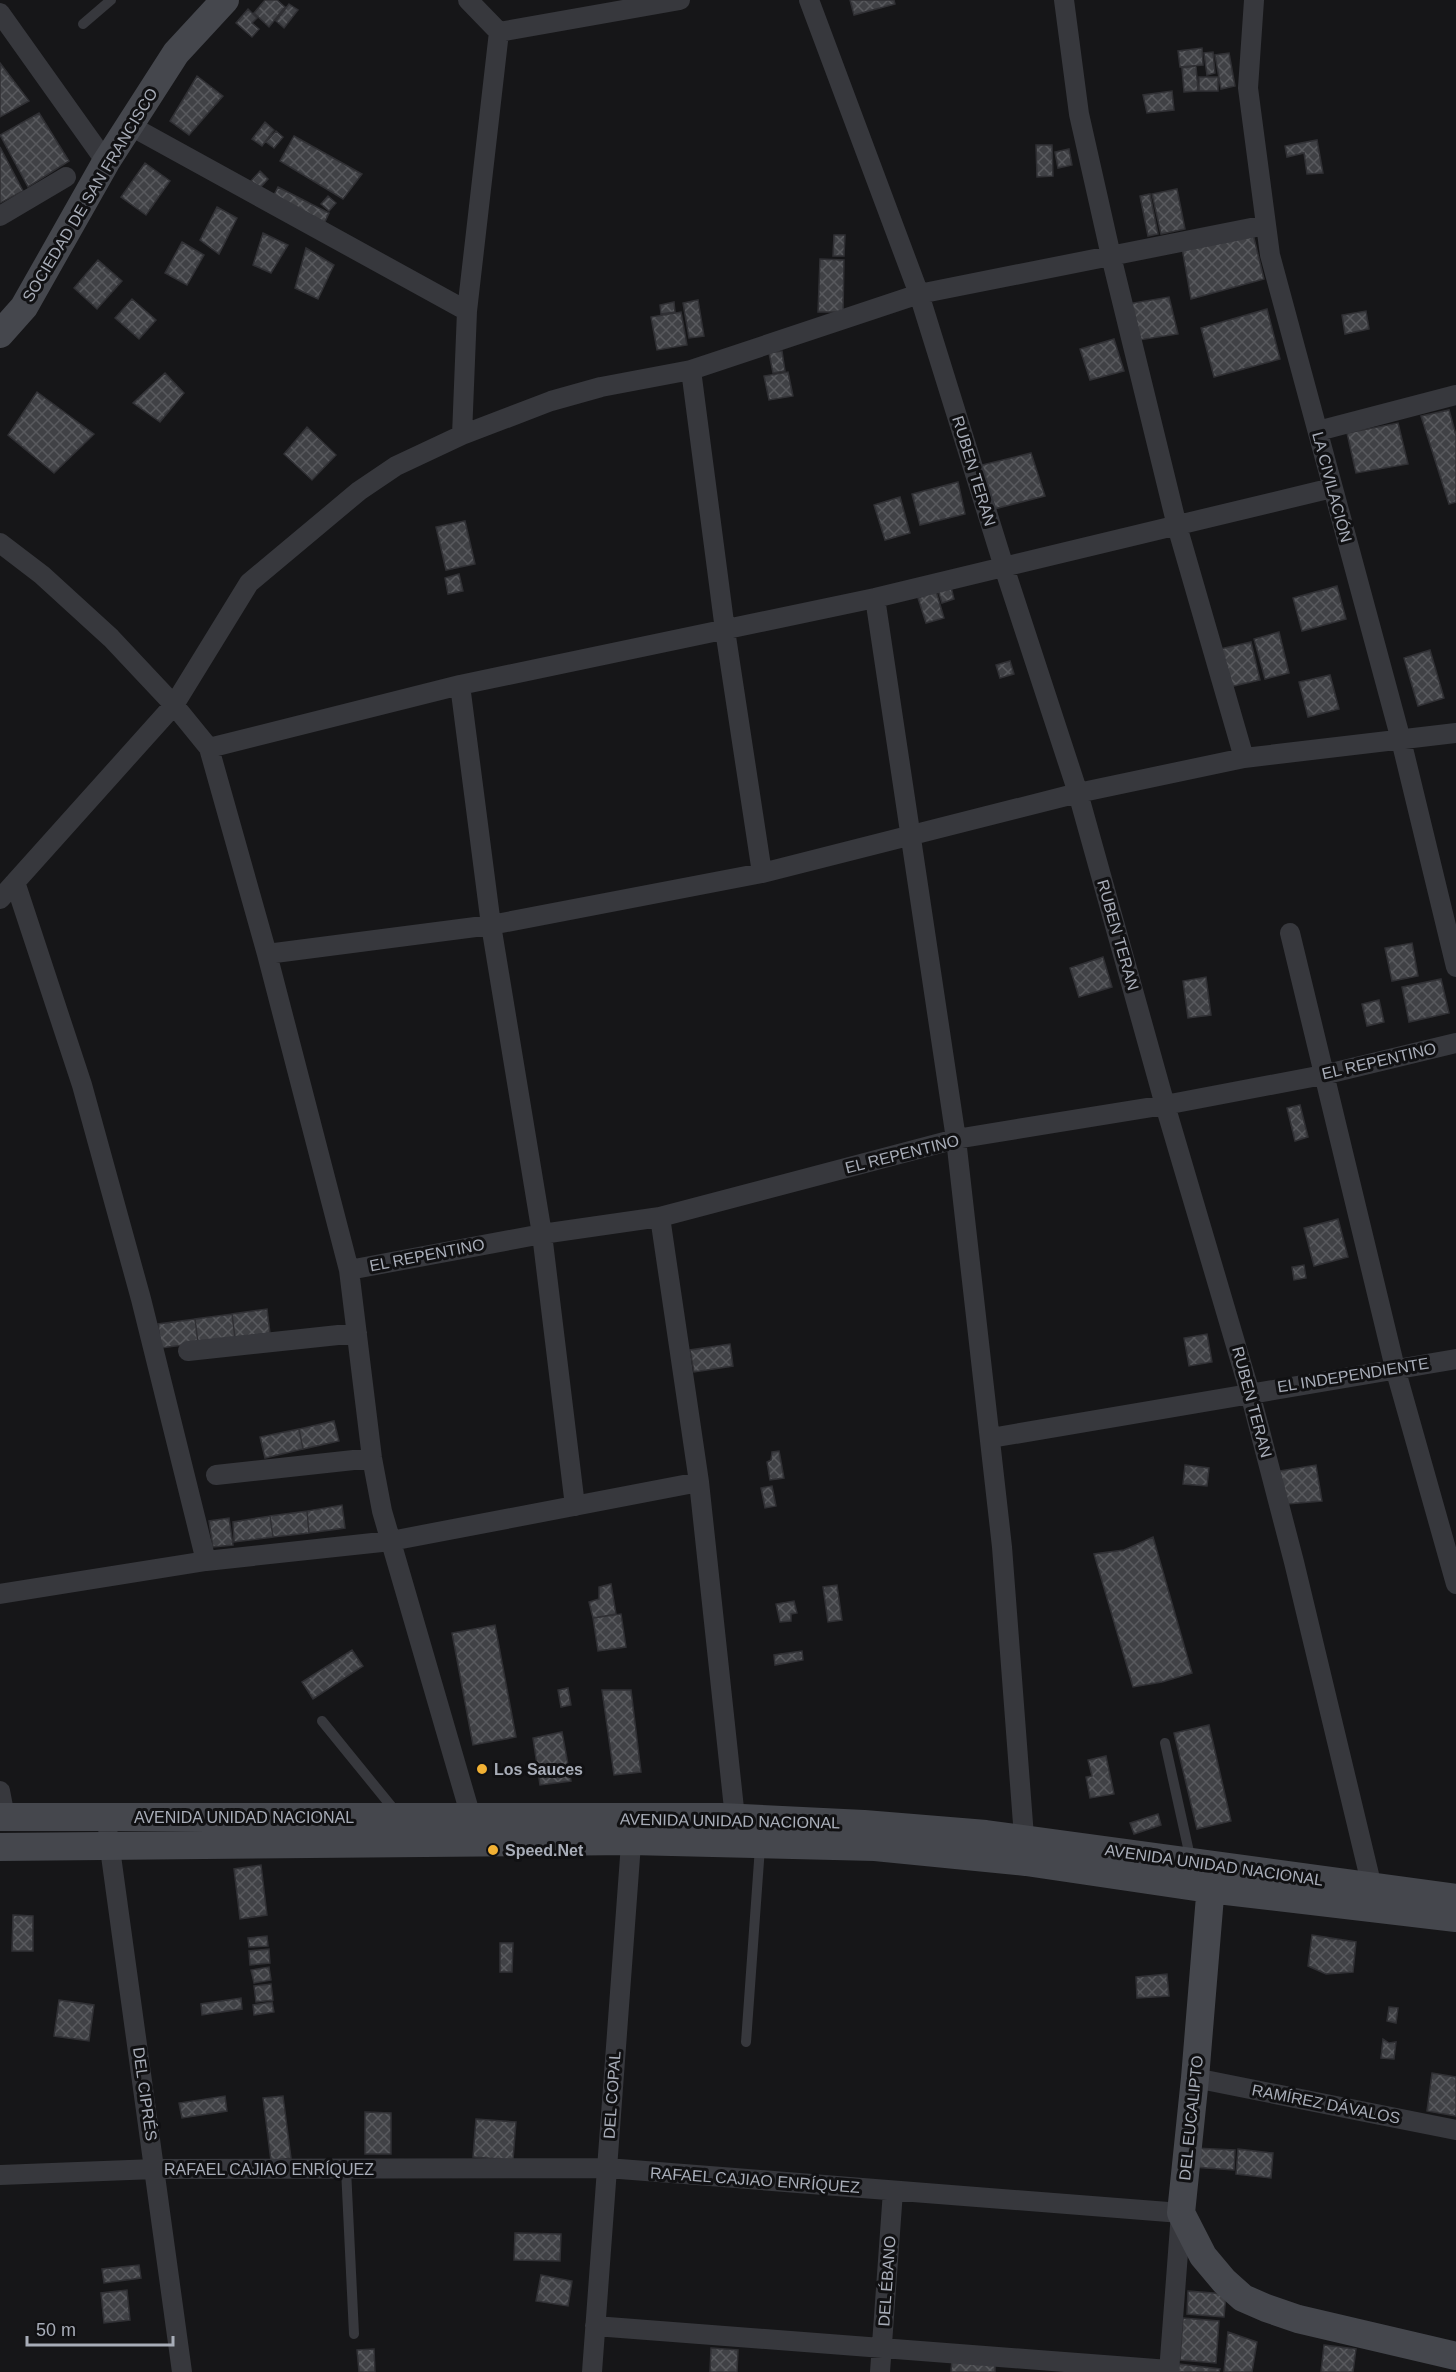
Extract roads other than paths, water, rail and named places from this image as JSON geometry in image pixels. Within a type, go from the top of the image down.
[{"type":"main road","name":"SOCIEDAD DE SAN FRANCISCO","points":[[0,334],[24,307],[106,162],[176,53],[225,0]]},
{"type":"main road","name":"AVENIDA UNIDAD NACIONAL","points":[[2,1808],[105,1816],[471,1817],[632,1829],[760,1843],[1025,1850]]},
{"type":"main road","name":"AVENIDA UNIDAD NACIONAL","points":[[0,1847],[109,1846],[632,1829],[735,1818],[864,1824],[1025,1850],[1456,1898]]},
{"type":"main road","name":"AVENIDA UNIDAD NACIONAL","points":[[1204,1871],[1456,1918]]},
{"type":"main road","name":"DEL EUCALIPTO","points":[[1181,2213],[1195,2078],[1204,1871]]},
{"type":"main road","points":[[1181,2213],[1203,2256],[1224,2281],[1243,2298],[1298,2319],[1456,2356]]},
{"type":"street","points":[[468,0],[499,32]]},
{"type":"street","points":[[499,32],[680,0]]},
{"type":"street","name":"RUBEN TERAN","points":[[809,0],[919,294],[1004,567],[1078,793],[1165,1105],[1250,1393],[1297,1574],[1372,1887]]},
{"type":"street","points":[[1064,0],[1079,114],[1111,256],[1177,526],[1244,758]]},
{"type":"street","name":"LA CIVILACIÓN","points":[[1254,0],[1248,88],[1270,255],[1401,740],[1456,967]]},
{"type":"street","points":[[0,14],[106,162]]},
{"type":"street","points":[[462,435],[467,311],[499,32]]},
{"type":"street","points":[[129,125],[467,311]]},
{"type":"street","points":[[0,216],[66,177]]},
{"type":"street","points":[[0,899],[174,705],[249,583],[359,491],[396,466],[462,435],[571,395],[691,370],[919,294],[1266,225]]},
{"type":"street","points":[[691,370],[725,630],[762,873]]},
{"type":"street","points":[[1317,431],[1456,395]]},
{"type":"street","points":[[209,748],[460,685],[875,598],[1332,488]]},
{"type":"street","points":[[0,543],[42,575],[111,638],[174,705],[209,748],[267,954],[349,1270],[372,1458],[382,1511],[471,1817]]},
{"type":"street","points":[[875,598],[956,1139],[1002,1547],[1025,1850]]},
{"type":"street","points":[[460,685],[491,925],[542,1234],[575,1506]]},
{"type":"street","points":[[267,954],[491,925],[762,873],[1078,793],[1244,758],[1456,733]]},
{"type":"street","points":[[15,882],[82,1085],[141,1299],[206,1561]]},
{"type":"street","points":[[1290,933],[1395,1368],[1456,1584]]},
{"type":"street","name":"EL REPENTINO","points":[[349,1270],[542,1234],[660,1217],[956,1139],[1165,1105],[1323,1075],[1456,1043]]},
{"type":"street","points":[[660,1217],[699,1482],[735,1818]]},
{"type":"street","points":[[188,1351],[357,1333]]},
{"type":"street","name":"EL INDEPENDIENTE","points":[[991,1438],[1456,1359]]},
{"type":"street","points":[[216,1475],[372,1458]]},
{"type":"street","points":[[0,1594],[206,1561],[391,1541],[699,1482]]},
{"type":"street","name":"DEL CIPRÉS","points":[[105,1816],[182,2372]]},
{"type":"street","name":"DEL COPAL","points":[[592,2372],[632,1829]]},
{"type":"street","name":"RAMÍREZ DÁVALOS","points":[[1195,2078],[1456,2130]]},
{"type":"street","name":"RAFAEL CAJIAO ENRÍQUEZ","points":[[0,2175],[155,2169],[607,2168],[1181,2213]]},
{"type":"street","name":"DEL ÉBANO","points":[[880,2372],[894,2191]]},
{"type":"street","name":"DEL EUCALIPTO","points":[[1169,2371],[1181,2213]]},
{"type":"street","points":[[595,2326],[1169,2371]]},
{"type":"lane","points":[[83,24],[111,0]]},
{"type":"lane","points":[[322,1721],[400,1817]]},
{"type":"lane","points":[[1165,1743],[1204,1871]]},
{"type":"lane","points":[[746,2042],[760,1843]]},
{"type":"lane","points":[[346,2169],[354,2334]]},
{"type":"place","name":"Los Sauces","points":[[482,1769]]},
{"type":"place","name":"Speed.Net","points":[[493,1850]]}]
